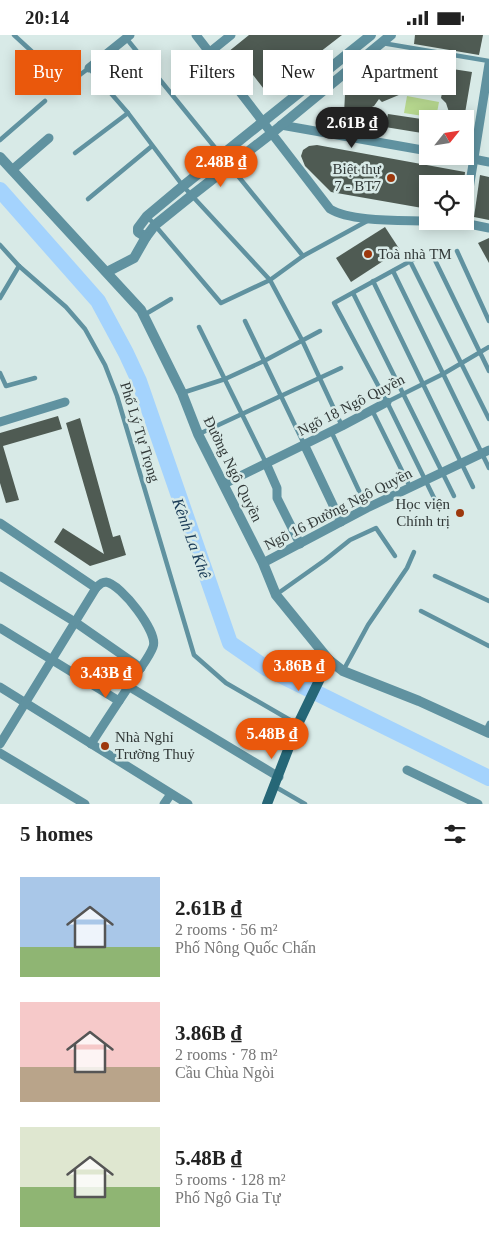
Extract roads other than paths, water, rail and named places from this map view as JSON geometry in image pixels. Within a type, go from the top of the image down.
[{"type":"main road","points":[[267,804],[298,725],[328,660]]},
{"type":"street","points":[[196,35],[208,50]]},
{"type":"street","points":[[212,50],[231,35]]},
{"type":"street","points":[[146,237],[138,231],[138,228],[148,216],[371,35]]},
{"type":"street","points":[[107,272],[134,258],[146,237],[156,225],[391,35]]},
{"type":"street","points":[[89,68],[128,36]]},
{"type":"street","points":[[489,63],[486,98],[474,159],[489,162]]},
{"type":"street","points":[[243,95],[330,209],[339,214],[419,221]]},
{"type":"street","points":[[264,122],[419,149]]},
{"type":"street","points":[[12,170],[49,138]]},
{"type":"street","name":"Đường Ngô Quyền","points":[[0,157],[107,272],[144,315],[182,393],[198,434],[263,563],[276,595],[328,660],[343,671],[488,729]]},
{"type":"street","points":[[474,223],[489,228]]},
{"type":"street","points":[[0,422],[65,402]]},
{"type":"street","name":"Ngõ 18 Ngô Quyền","points":[[224,484],[387,402]]},
{"type":"street","points":[[304,444],[342,522]]},
{"type":"street","name":"Ngõ 16 Đường Ngô Quyền","points":[[263,563],[410,487],[485,452]]},
{"type":"street","points":[[266,463],[277,488],[277,498],[300,544]]},
{"type":"street","points":[[0,523],[96,587]]},
{"type":"street","points":[[0,575],[75,622],[141,668]]},
{"type":"street","points":[[0,744],[96,587],[103,582],[111,584],[132,603],[152,633],[154,646],[91,744]]},
{"type":"street","points":[[0,629],[119,701]]},
{"type":"street","points":[[128,686],[276,782]]},
{"type":"street","points":[[0,687],[188,804]]},
{"type":"street","points":[[0,753],[85,804]]},
{"type":"street","points":[[407,770],[478,804]]},
{"type":"street","points":[[164,804],[171,794]]},
{"type":"lane","points":[[14,35],[64,81],[69,83],[89,68],[128,113],[191,196],[270,280],[302,340],[342,426]]},
{"type":"lane","points":[[128,36],[303,256]]},
{"type":"lane","points":[[381,43],[489,63]]},
{"type":"lane","points":[[0,141],[45,101]]},
{"type":"lane","points":[[75,153],[128,113]]},
{"type":"lane","points":[[88,199],[152,146]]},
{"type":"lane","points":[[148,216],[220,303],[270,280],[303,256],[372,218]]},
{"type":"lane","name":"Phố Lý Tự Trọng","points":[[0,245],[19,266],[66,307],[85,329],[105,365],[117,396],[194,655],[226,683],[298,725]]},
{"type":"lane","points":[[457,251],[489,321]]},
{"type":"lane","points":[[433,255],[489,371]]},
{"type":"lane","points":[[416,258],[334,303],[426,480]]},
{"type":"lane","points":[[410,261],[489,419]]},
{"type":"lane","points":[[0,298],[19,266]]},
{"type":"lane","points":[[393,271],[443,373],[485,452],[489,468]]},
{"type":"lane","points":[[373,281],[473,487]]},
{"type":"lane","points":[[353,293],[454,496]]},
{"type":"lane","points":[[144,315],[171,299]]},
{"type":"lane","points":[[245,321],[304,444]]},
{"type":"lane","points":[[199,327],[266,463]]},
{"type":"lane","points":[[182,393],[225,379],[264,361],[320,331]]},
{"type":"lane","name":"Ngõ 18 Ngô Quyền","points":[[387,402],[489,347]]},
{"type":"lane","points":[[198,434],[341,368]]},
{"type":"lane","points":[[0,373],[6,386]]},
{"type":"lane","points":[[0,388],[35,378]]},
{"type":"lane","points":[[372,410],[410,487]]},
{"type":"lane","points":[[331,431],[367,509]]},
{"type":"lane","name":"Ngõ 16 Đường Ngô Quyền","points":[[426,480],[437,504]]},
{"type":"lane","points":[[276,595],[350,540],[376,527],[395,556]]},
{"type":"lane","points":[[343,671],[368,625],[407,568],[414,552]]},
{"type":"lane","points":[[435,576],[489,601]]},
{"type":"lane","points":[[421,611],[489,646]]},
{"type":"lane","points":[[276,782],[305,804]]},
{"type":"waterway","name":"Kênh La Khê","points":[[0,190],[98,301],[126,353],[139,381],[230,643],[266,668],[489,778]]},
{"type":"place","name":"Biệt thự 7 - BT7","points":[[391,178]]},
{"type":"place","name":"Toà nhà TM","points":[[368,254]]},
{"type":"place","name":"Học viện Chính trị","points":[[460,513]]},
{"type":"place","name":"Nhà Nghỉ Trường Thuỷ","points":[[105,746]]}]
